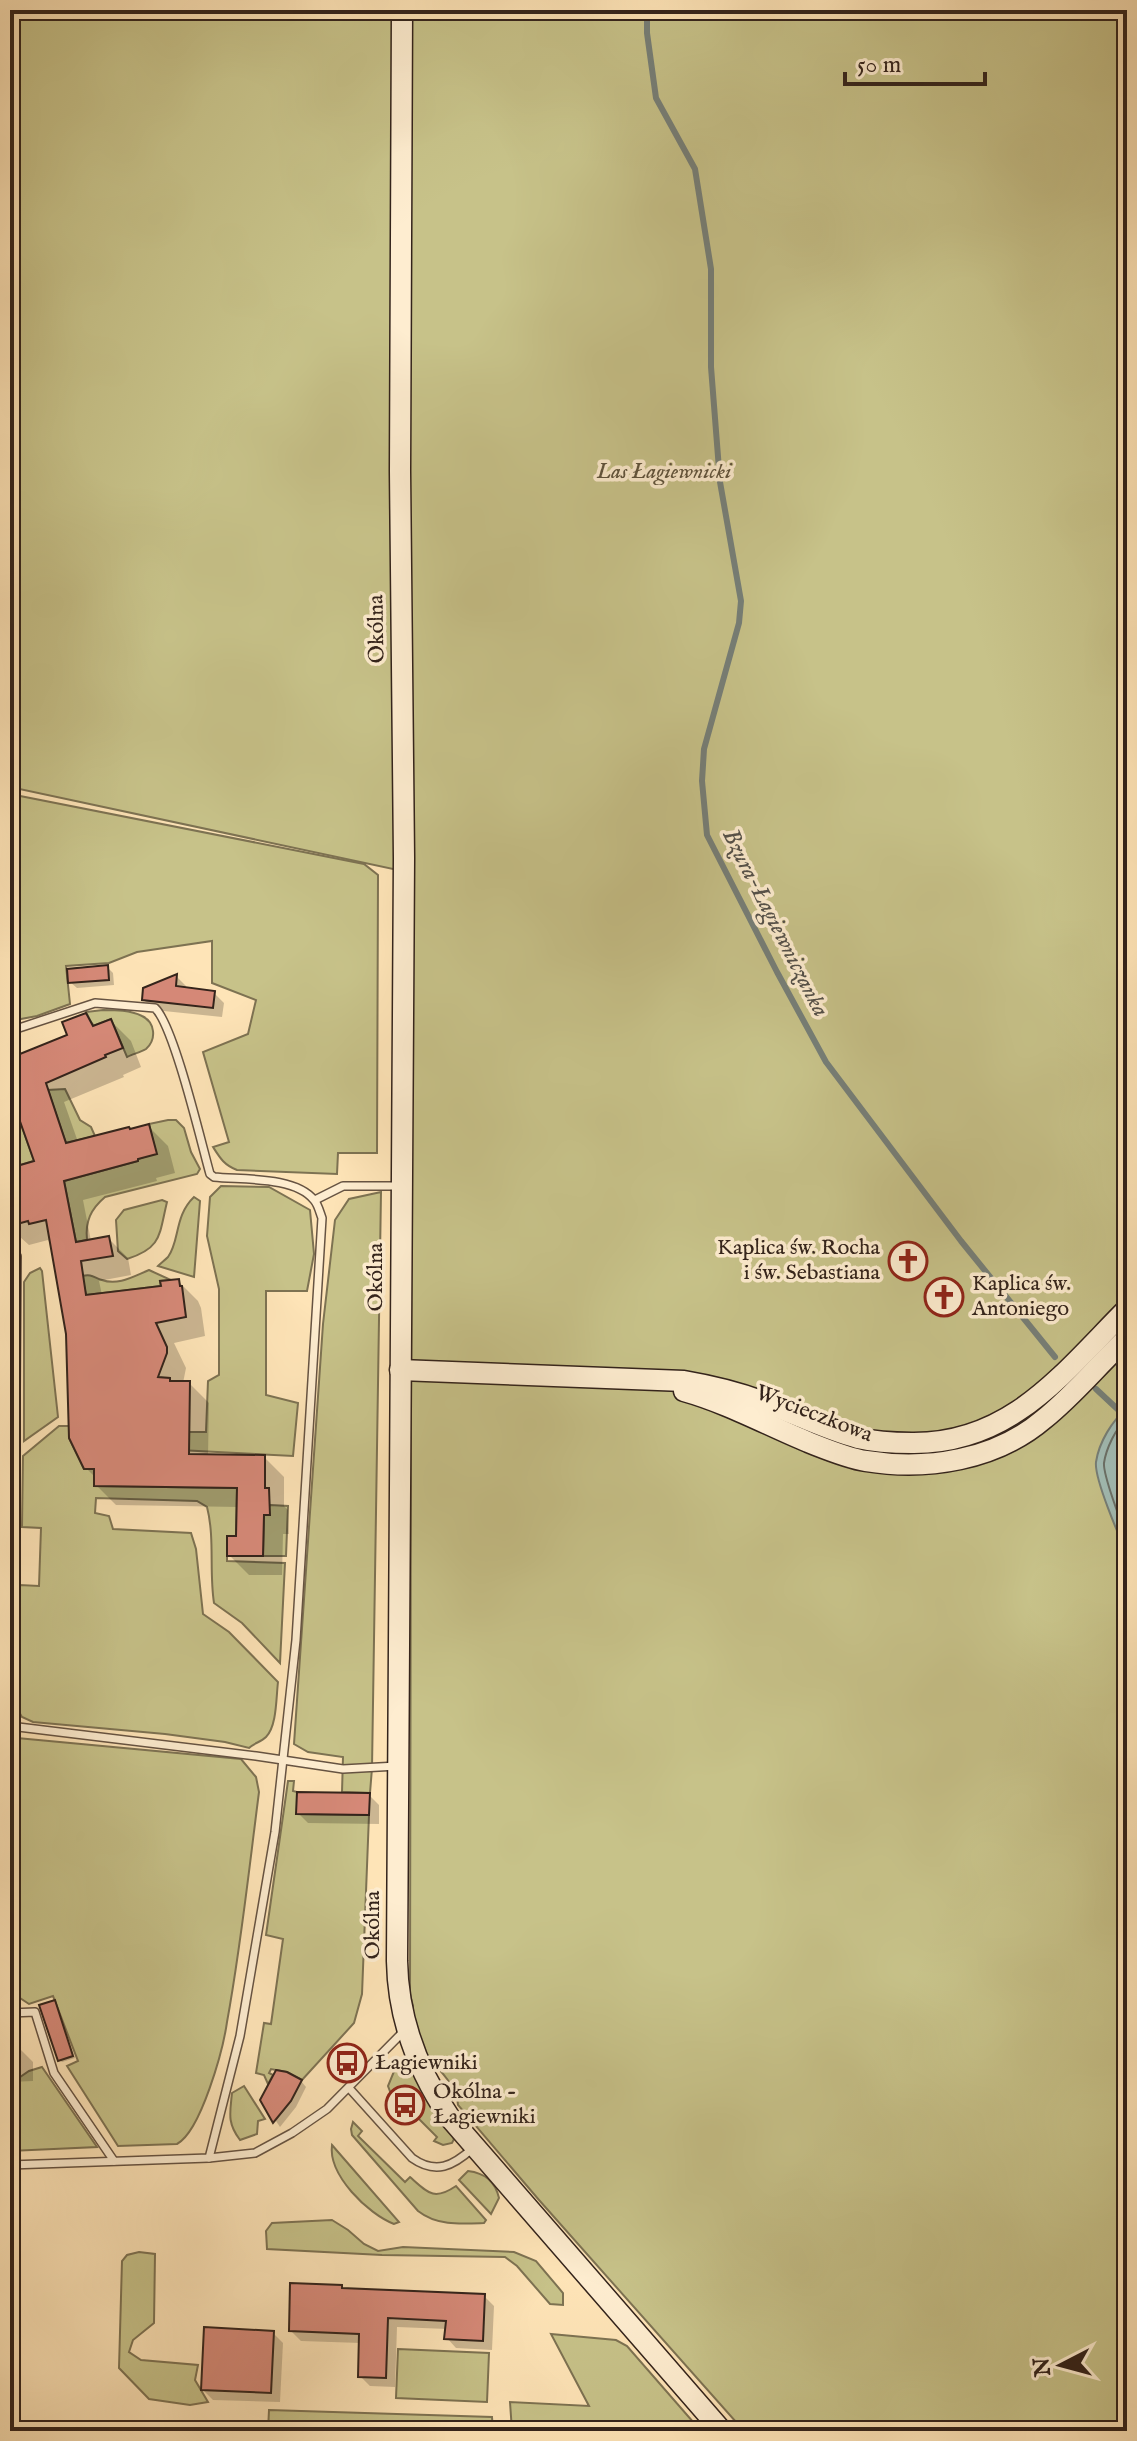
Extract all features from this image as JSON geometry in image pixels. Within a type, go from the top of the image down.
[{"type":"street","name":"Okólna","points":[[402,10],[400,500],[404,858],[399,1996],[406,2029],[431,2088],[450,2118],[722,2431]]},
{"type":"street","name":"Wycieczkowa","points":[[400,1370],[684,1381],[723,1388],[857,1438],[924,1443],[954,1439],[1012,1417],[1037,1399],[1127,1309]]},
{"type":"street","name":"Wycieczkowa","points":[[638,1379],[725,1405],[810,1443],[863,1461],[935,1463],[965,1458],[1022,1436],[1062,1404],[1127,1338]]},
{"type":"lane","points":[[10,1031],[95,1003],[155,1008],[162,1014],[173,1042],[210,1174],[214,1177],[280,1182],[300,1189],[315,1200],[322,1218],[296,1640],[275,1832],[240,2036],[209,2158]]},
{"type":"lane","points":[[315,1200],[343,1186],[401,1186]]},
{"type":"lane","points":[[10,1247],[17,1256],[15,1525],[10,1670]]},
{"type":"lane","points":[[10,1726],[343,1769],[398,1766]]},
{"type":"lane","points":[[10,2013],[35,2012],[54,2073],[114,2161]]},
{"type":"lane","points":[[10,2165],[240,2156],[266,2148],[327,2109],[406,2029]]},
{"type":"lane","points":[[349,2088],[420,2164],[443,2167],[459,2160],[474,2147]]},
{"type":"green space","name":"Las Łagiewnicki","points":[[10,10],[1127,10],[1127,2431],[744,2431],[458,2105],[453,2088],[413,2041],[410,1994],[412,873],[10,787]]},
{"type":"green space","points":[[10,794],[364,864],[378,875],[377,1153],[338,1153],[337,1174],[237,1170],[220,1158],[213,1147],[229,1142],[203,1052],[248,1034],[256,1000],[212,983],[212,941],[137,952],[109,963],[66,966],[70,1004],[37,1016],[10,1021]]},
{"type":"green space","points":[[128,1011],[146,1019],[153,1031],[150,1045],[127,1057],[111,1019],[93,1026],[86,1012]]},
{"type":"green space","points":[[65,1089],[80,1120],[91,1127],[95,1136],[66,1143],[48,1090]]},
{"type":"green space","points":[[10,1093],[34,1161],[10,1168]]},
{"type":"green space","points":[[176,1120],[184,1128],[200,1169],[197,1174],[105,1197],[90,1216],[87,1240],[76,1242],[64,1181],[138,1161],[156,1153],[149,1124]]},
{"type":"green space","points":[[221,1186],[269,1187],[310,1210],[314,1254],[307,1291],[266,1291],[266,1395],[298,1403],[293,1456],[179,1450],[177,1432],[206,1432],[208,1381],[219,1375],[219,1289],[207,1236],[210,1197]]},
{"type":"green space","points":[[381,1192],[372,1768],[370,1793],[342,1792],[343,1757],[308,1752],[294,1744],[323,1324],[335,1220],[349,1199]]},
{"type":"green space","points":[[194,1197],[200,1201],[194,1277],[158,1266],[172,1251],[183,1212]]},
{"type":"green space","points":[[162,1200],[167,1202],[157,1239],[147,1250],[127,1259],[118,1251],[116,1220],[124,1210]]},
{"type":"green space","points":[[40,1268],[58,1417],[24,1441],[24,1282],[30,1273]]},
{"type":"green space","points":[[149,1270],[171,1280],[160,1281],[161,1286],[86,1295],[82,1276],[114,1282]]},
{"type":"green space","points":[[59,1426],[69,1426],[69,1438],[84,1469],[94,1469],[94,1486],[237,1488],[236,1537],[227,1537],[227,1561],[285,1563],[280,1663],[242,1623],[214,1603],[207,1507],[197,1501],[96,1498],[95,1513],[109,1516],[113,1529],[191,1533],[196,1549],[203,1614],[229,1632],[278,1682],[272,1726],[262,1740],[249,1748],[165,1734],[33,1722],[22,1717],[16,1707],[20,1585],[39,1586],[41,1528],[22,1527],[23,1456]]},
{"type":"green space","points":[[270,1505],[288,1506],[286,1556],[263,1556],[264,1515]]},
{"type":"green space","points":[[17,1738],[241,1759],[256,1777],[259,1792],[225,2035],[202,2107],[186,2136],[177,2144],[118,2146],[67,2066],[78,2061],[53,1996],[29,2004],[14,1994],[10,1982],[10,1778]]},
{"type":"green space","points":[[288,1781],[294,1781],[293,1791],[297,1792],[297,1814],[369,1815],[362,1994],[354,2023],[302,2080],[287,2072],[271,2069],[269,2073],[273,2075],[268,2084],[264,2075],[256,2073],[264,2023],[271,2024],[283,1939],[266,1935]]},
{"type":"green space","points":[[397,2064],[411,2067],[454,2139],[452,2143],[443,2145],[434,2141],[437,2137],[414,2114],[418,2110],[408,2100],[404,2104],[396,2092],[391,2094],[388,2086]]},
{"type":"green space","points":[[42,2067],[97,2147],[10,2151],[10,2084],[29,2071]]},
{"type":"green space","points":[[244,2086],[265,2119],[258,2121],[257,2134],[240,2140],[230,2118],[232,2093]]},
{"type":"green space","points":[[353,2122],[362,2131],[358,2136],[405,2182],[410,2177],[427,2191],[437,2194],[456,2186],[486,2220],[484,2223],[441,2222],[418,2211],[352,2135]]},
{"type":"green space","points":[[332,2145],[399,2222],[394,2224],[373,2212],[352,2192],[336,2169]]},
{"type":"green space","points":[[468,2171],[484,2176],[495,2187],[499,2198],[491,2214],[459,2180]]},
{"type":"green space","points":[[332,2220],[378,2251],[403,2247],[514,2252],[536,2261],[563,2293],[563,2305],[550,2304],[517,2266],[505,2257],[267,2249],[266,2231],[272,2223]]},
{"type":"green space","points":[[139,2252],[155,2254],[154,2323],[133,2340],[129,2352],[141,2360],[198,2365],[195,2380],[208,2402],[190,2405],[149,2399],[119,2368],[122,2261],[127,2255]]},
{"type":"green space","points":[[551,2334],[616,2340],[627,2346],[701,2431],[512,2431],[510,2402],[589,2406]]},
{"type":"green space","points":[[398,2349],[489,2353],[487,2402],[396,2398]]},
{"type":"green space","points":[[269,2410],[492,2417],[493,2431],[268,2431]]},
{"type":"water","points":[[1127,1408],[1127,1552],[1103,1494],[1096,1462],[1107,1432]]},
{"type":"building","points":[[108,965],[109,980],[68,983],[67,969]]},
{"type":"building","points":[[177,974],[176,986],[215,991],[213,1008],[142,1000],[143,988]]},
{"type":"building","points":[[86,1013],[93,1026],[111,1019],[123,1048],[46,1083],[66,1143],[149,1124],[157,1154],[64,1181],[76,1242],[109,1236],[113,1256],[81,1261],[86,1295],[161,1286],[160,1281],[179,1279],[186,1317],[156,1323],[167,1347],[158,1377],[170,1378],[170,1381],[190,1381],[189,1454],[265,1455],[265,1488],[269,1488],[270,1515],[264,1515],[263,1556],[227,1556],[227,1536],[236,1536],[237,1488],[94,1486],[94,1469],[84,1469],[69,1438],[66,1334],[46,1220],[10,1226],[10,1168],[34,1161],[10,1093],[10,1058],[67,1035],[62,1022]]},
{"type":"building","name":"Kaplica św. Antoniego","points":[[943,1285],[955,1296],[956,1304],[952,1310],[944,1310],[931,1299]]},
{"type":"building","points":[[297,1792],[370,1793],[369,1815],[296,1814]]},
{"type":"building","points":[[55,2000],[73,2056],[58,2061],[39,2005]]},
{"type":"building","points":[[276,2070],[302,2080],[291,2101],[273,2123],[260,2100]]},
{"type":"building","points":[[290,2283],[485,2294],[483,2341],[444,2339],[446,2321],[388,2318],[386,2378],[358,2377],[359,2334],[289,2331]]},
{"type":"building","points":[[204,2327],[274,2331],[271,2393],[201,2390]]},
{"type":"waterway","name":"Bzura-Łagiewniczanka","points":[[647,10],[656,98],[695,169],[711,269],[711,367],[720,482],[741,601],[739,623],[704,749],[702,781],[707,835],[826,1062],[961,1241],[1055,1357]]},
{"type":"waterway","name":"Bzura-Łagiewniczanka","points":[[1096,1389],[1127,1418]]},
{"type":"place","name":"Kaplica św. Rocha i św. Sebastiana","points":[[908,1261]]},
{"type":"place","name":"Kaplica św. Antoniego","points":[[944,1297]]},
{"type":"place","name":"Łagiewniki","points":[[347,2063]]},
{"type":"place","name":"Okólna - Łagiewniki","points":[[405,2105]]}]
